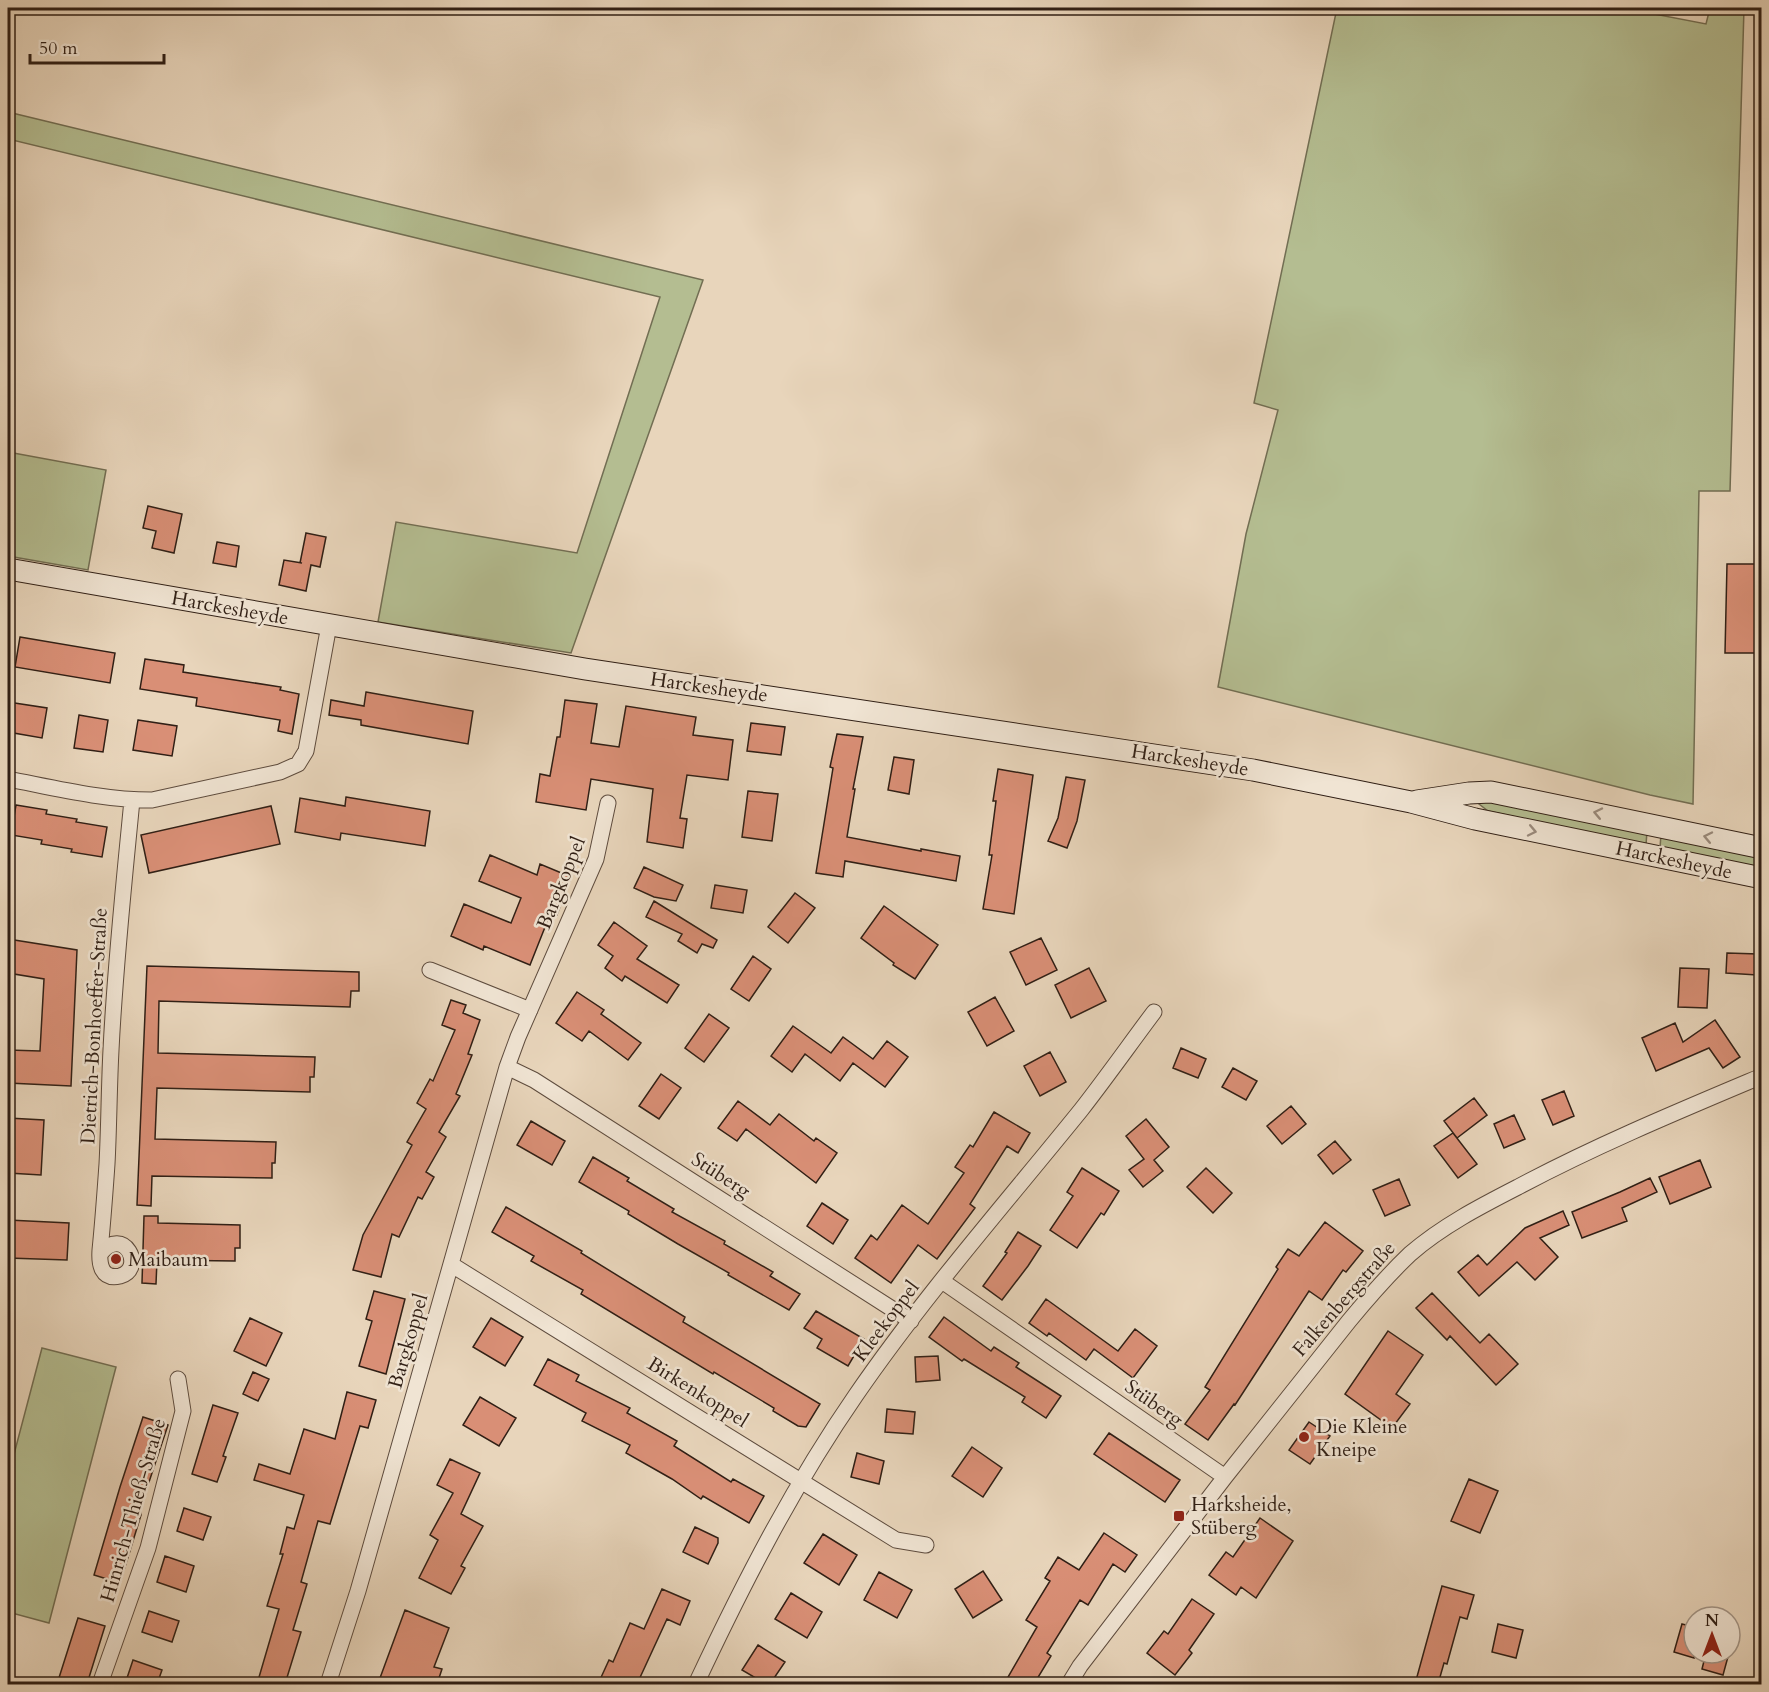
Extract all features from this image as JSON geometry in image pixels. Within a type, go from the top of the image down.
[{"type":"main road","name":"Harckesheyde","points":[[8,569],[585,669],[1191,759],[1411,802],[1475,819],[1761,878]]},
{"type":"main road","name":"Harckesheyde","points":[[1411,802],[1491,792],[1761,848]]},
{"type":"street","points":[[8,779],[132,800],[152,800],[268,775],[298,764],[306,751],[329,625]]},
{"type":"street","name":"Dietrich-Bonhoeffer-Straße","points":[[99,1254],[110,1115],[111,1049],[132,800]]},
{"type":"street","name":"Bargkoppel","points":[[328,1684],[358,1591],[507,1067],[601,846],[608,802]]},
{"type":"street","points":[[430,970],[530,1010]]},
{"type":"street","name":"Kleekoppel","points":[[696,1684],[742,1587],[801,1481],[856,1395],[942,1281],[1081,1109],[1154,1012]]},
{"type":"street","name":"Stüberg","points":[[507,1067],[534,1080],[911,1321]]},
{"type":"street","name":"Falkenbergstraße","points":[[1069,1684],[1080,1666],[1225,1477],[1369,1296],[1411,1253],[1464,1216],[1549,1170],[1761,1076]]},
{"type":"street","name":"Birkenkoppel","points":[[452,1265],[896,1540],[926,1545]]},
{"type":"street","name":"Stüberg","points":[[942,1281],[1225,1477]]},
{"type":"street","name":"Hinrich-Thieß-Straße","points":[[100,1684],[148,1548],[180,1423],[183,1411],[178,1379]]},
{"type":"green space","points":[[1337,8],[1623,8],[1706,24],[1710,8],[1744,8],[1730,491],[1699,491],[1693,804],[1218,687],[1246,534],[1278,410],[1254,403]]},
{"type":"green space","points":[[8,112],[703,280],[571,653],[378,622],[396,522],[577,553],[660,297],[8,139]]},
{"type":"green space","points":[[8,452],[106,470],[88,570],[8,556]]},
{"type":"green space","points":[[1491,799],[1647,831],[1646,845],[1488,811],[1479,804]]},
{"type":"green space","points":[[1661,834],[1761,856],[1761,869],[1660,848]]},
{"type":"green space","points":[[42,1348],[116,1367],[49,1623],[8,1612],[8,1477]]},
{"type":"building","points":[[148,506],[182,514],[174,553],[152,548],[156,531],[143,528]]},
{"type":"building","points":[[306,533],[326,537],[320,567],[311,565],[306,591],[279,585],[284,560],[300,563]]},
{"type":"building","points":[[217,542],[239,546],[236,567],[213,563]]},
{"type":"building","points":[[1727,564],[1761,564],[1761,653],[1725,653]]},
{"type":"building","points":[[20,637],[115,653],[110,683],[15,667]]},
{"type":"building","points":[[145,659],[184,665],[183,672],[281,687],[280,690],[299,694],[292,734],[278,731],[280,720],[196,706],[197,698],[140,689]]},
{"type":"building","points":[[366,692],[473,711],[468,744],[361,725],[361,720],[329,715],[331,700],[364,706]]},
{"type":"building","points":[[565,700],[597,704],[591,743],[619,747],[626,706],[696,717],[693,735],[733,740],[728,780],[687,775],[680,818],[687,819],[683,848],[647,842],[653,789],[591,779],[586,810],[536,802],[540,774],[550,776],[557,737],[560,737]]},
{"type":"building","points":[[8,702],[47,708],[42,738],[8,732]]},
{"type":"building","points":[[79,715],[108,720],[103,752],[74,748]]},
{"type":"building","points":[[138,720],[177,726],[172,756],[133,750]]},
{"type":"building","points":[[751,723],[785,727],[781,755],[747,751]]},
{"type":"building","points":[[837,734],[863,737],[847,837],[960,856],[956,881],[845,861],[843,877],[816,873],[833,768],[830,767]]},
{"type":"building","points":[[894,757],[914,760],[909,794],[888,790]]},
{"type":"building","points":[[998,769],[1033,775],[1014,914],[983,909],[992,855],[989,855]]},
{"type":"building","points":[[1066,777],[1085,780],[1077,821],[1067,848],[1048,841],[1058,818]]},
{"type":"building","points":[[748,791],[778,794],[772,841],[742,837]]},
{"type":"building","points":[[346,797],[430,811],[425,846],[341,833],[340,840],[295,832],[300,798],[345,806]]},
{"type":"building","points":[[16,805],[47,810],[46,814],[77,819],[76,822],[107,827],[102,857],[41,844],[42,840],[11,835]]},
{"type":"building","points":[[271,806],[280,844],[149,873],[141,835]]},
{"type":"building","points":[[490,855],[537,875],[540,864],[571,877],[557,915],[551,912],[530,965],[484,946],[483,950],[451,936],[464,904],[511,923],[521,898],[479,881]]},
{"type":"building","points":[[644,867],[683,885],[676,901],[654,897],[634,888]]},
{"type":"building","points":[[715,885],[747,890],[743,913],[711,908]]},
{"type":"building","points":[[795,893],[815,908],[788,943],[768,927]]},
{"type":"building","points":[[654,901],[717,940],[713,948],[702,944],[697,953],[678,941],[682,934],[646,917]]},
{"type":"building","points":[[884,906],[938,945],[915,979],[893,965],[894,963],[861,938]]},
{"type":"building","points":[[614,922],[647,946],[637,959],[679,985],[667,1003],[625,976],[622,981],[605,968],[613,956],[598,945]]},
{"type":"building","points":[[1041,938],[1057,970],[1026,985],[1010,952]]},
{"type":"building","points":[[8,939],[77,950],[71,1086],[8,1083],[8,1050],[40,1051],[44,979],[8,973]]},
{"type":"building","points":[[1727,953],[1758,954],[1757,975],[1726,973]]},
{"type":"building","points":[[753,956],[771,969],[749,1001],[731,989]]},
{"type":"building","points":[[147,966],[359,972],[359,991],[351,991],[350,1007],[159,1001],[158,1053],[315,1057],[314,1077],[310,1077],[310,1092],[157,1088],[155,1139],[276,1142],[272,1178],[152,1176],[151,1206],[137,1205]]},
{"type":"building","points":[[1089,968],[1106,1001],[1071,1018],[1055,985]]},
{"type":"building","points":[[1680,968],[1709,969],[1707,1008],[1678,1007]]},
{"type":"building","points":[[577,992],[604,1010],[601,1014],[641,1043],[628,1060],[589,1031],[582,1041],[556,1023]]},
{"type":"building","points":[[995,997],[1014,1031],[987,1046],[968,1012]]},
{"type":"building","points":[[451,1000],[466,1005],[463,1013],[480,1020],[468,1054],[472,1055],[456,1094],[460,1096],[439,1132],[446,1137],[426,1172],[434,1177],[422,1199],[418,1197],[399,1237],[392,1234],[381,1277],[353,1270],[363,1235],[412,1145],[407,1142],[426,1109],[417,1103],[430,1079],[433,1081],[455,1030],[442,1025]]},
{"type":"building","points":[[709,1014],[729,1028],[704,1062],[685,1048]]},
{"type":"building","points":[[1715,1020],[1740,1057],[1723,1068],[1709,1048],[1656,1071],[1642,1038],[1675,1023],[1683,1042]]},
{"type":"building","points":[[793,1026],[831,1053],[843,1037],[873,1059],[887,1041],[908,1057],[885,1087],[853,1063],[840,1081],[805,1054],[792,1072],[771,1056]]},
{"type":"building","points":[[1181,1048],[1206,1059],[1198,1078],[1173,1068]]},
{"type":"building","points":[[1050,1052],[1066,1082],[1040,1096],[1024,1066]]},
{"type":"building","points":[[1233,1068],[1257,1081],[1246,1100],[1222,1087]]},
{"type":"building","points":[[661,1074],[681,1088],[659,1119],[639,1106]]},
{"type":"building","points":[[1564,1091],[1574,1116],[1553,1125],[1542,1100]]},
{"type":"building","points":[[1474,1098],[1487,1115],[1457,1138],[1444,1121]]},
{"type":"building","points":[[738,1101],[770,1125],[779,1114],[814,1141],[816,1138],[837,1153],[816,1183],[746,1129],[737,1141],[718,1128]]},
{"type":"building","points":[[1291,1106],[1306,1124],[1282,1144],[1267,1126]]},
{"type":"building","points":[[994,1112],[1030,1133],[1018,1153],[1007,1146],[970,1204],[975,1208],[937,1259],[918,1245],[891,1283],[855,1258],[871,1235],[877,1240],[902,1205],[928,1224],[964,1173],[955,1167],[970,1145],[973,1147]]},
{"type":"building","points":[[1514,1115],[1525,1139],[1504,1148],[1494,1124]]},
{"type":"building","points":[[8,1118],[44,1120],[41,1175],[8,1173]]},
{"type":"building","points":[[1146,1119],[1169,1147],[1154,1160],[1163,1171],[1143,1187],[1129,1170],[1144,1159],[1126,1136]]},
{"type":"building","points":[[531,1121],[565,1141],[552,1165],[517,1145]]},
{"type":"building","points":[[1453,1133],[1477,1164],[1458,1178],[1434,1146]]},
{"type":"building","points":[[1335,1141],[1351,1160],[1333,1174],[1318,1155]]},
{"type":"building","points":[[593,1157],[629,1178],[627,1181],[674,1209],[672,1212],[725,1241],[724,1244],[773,1272],[770,1276],[800,1294],[789,1310],[728,1275],[729,1273],[628,1214],[629,1211],[579,1182]]},
{"type":"building","points":[[1700,1160],[1711,1187],[1670,1204],[1659,1177]]},
{"type":"building","points":[[1082,1168],[1119,1191],[1104,1215],[1101,1213],[1077,1248],[1050,1230],[1073,1196],[1067,1192]]},
{"type":"building","points":[[1206,1168],[1232,1193],[1213,1213],[1187,1187]]},
{"type":"building","points":[[1650,1178],[1657,1192],[1622,1208],[1627,1221],[1582,1238],[1572,1212]]},
{"type":"building","points":[[1399,1179],[1410,1205],[1385,1216],[1373,1190]]},
{"type":"building","points":[[822,1203],[848,1220],[833,1244],[807,1226]]},
{"type":"building","points":[[506,1207],[582,1251],[581,1253],[685,1317],[683,1322],[820,1404],[806,1427],[798,1426],[773,1411],[774,1408],[714,1372],[713,1374],[581,1294],[583,1290],[531,1261],[534,1256],[492,1232]]},
{"type":"building","points":[[1563,1211],[1569,1225],[1540,1238],[1558,1257],[1535,1280],[1517,1262],[1479,1296],[1458,1272],[1478,1255],[1487,1265],[1525,1228]]},
{"type":"building","points":[[144,1216],[158,1216],[158,1223],[240,1225],[240,1248],[235,1248],[235,1261],[157,1260],[156,1284],[142,1283]]},
{"type":"building","points":[[8,1220],[69,1223],[67,1260],[8,1258]]},
{"type":"building","points":[[1325,1222],[1363,1251],[1346,1272],[1343,1270],[1322,1300],[1309,1291],[1235,1405],[1208,1440],[1185,1424],[1210,1390],[1205,1387],[1288,1249],[1299,1256]]},
{"type":"building","points":[[1018,1232],[1041,1246],[1002,1300],[983,1286],[1007,1253],[1005,1252]]},
{"type":"building","points":[[374,1291],[405,1299],[386,1374],[359,1366],[372,1321],[366,1319]]},
{"type":"building","points":[[1432,1293],[1480,1343],[1489,1334],[1518,1364],[1496,1385],[1450,1336],[1447,1340],[1416,1308]]},
{"type":"building","points":[[1046,1299],[1118,1351],[1135,1329],[1157,1346],[1133,1378],[1094,1349],[1086,1360],[1049,1333],[1047,1336],[1029,1323]]},
{"type":"building","points":[[816,1311],[864,1339],[848,1366],[817,1348],[822,1339],[804,1328]]},
{"type":"building","points":[[944,1317],[991,1351],[994,1347],[1019,1363],[1016,1367],[1061,1396],[1046,1418],[1022,1402],[1025,1397],[964,1359],[962,1361],[929,1337]]},
{"type":"building","points":[[250,1318],[282,1333],[266,1366],[234,1351]]},
{"type":"building","points":[[491,1318],[523,1337],[505,1366],[473,1347]]},
{"type":"building","points":[[1388,1331],[1423,1355],[1396,1394],[1410,1404],[1392,1428],[1345,1394]]},
{"type":"building","points":[[938,1356],[940,1380],[916,1382],[915,1357]]},
{"type":"building","points":[[548,1359],[579,1375],[576,1381],[630,1408],[627,1413],[677,1441],[674,1446],[731,1482],[733,1479],[764,1496],[749,1523],[703,1496],[701,1499],[672,1479],[626,1453],[630,1445],[582,1421],[586,1413],[534,1385]]},
{"type":"building","points":[[253,1372],[269,1379],[258,1401],[243,1394]]},
{"type":"building","points":[[347,1392],[376,1400],[368,1428],[360,1426],[330,1524],[318,1521],[301,1582],[307,1584],[293,1630],[301,1632],[285,1684],[257,1684],[279,1609],[267,1606],[283,1554],[280,1554],[287,1527],[294,1529],[304,1495],[254,1480],[259,1464],[290,1474],[304,1429],[335,1439]]},
{"type":"building","points":[[480,1397],[516,1418],[499,1446],[463,1425]]},
{"type":"building","points":[[213,1405],[238,1413],[223,1456],[226,1457],[217,1482],[192,1474]]},
{"type":"building","points":[[887,1409],[915,1412],[913,1434],[885,1432]]},
{"type":"building","points":[[143,1417],[168,1425],[140,1509],[141,1515],[120,1583],[94,1575]]},
{"type":"building","points":[[1309,1422],[1330,1436],[1310,1464],[1289,1450]]},
{"type":"building","points":[[1109,1433],[1180,1480],[1165,1502],[1094,1454]]},
{"type":"building","points":[[972,1447],[1002,1468],[983,1497],[952,1476]]},
{"type":"building","points":[[857,1453],[884,1461],[879,1484],[851,1477]]},
{"type":"building","points":[[450,1459],[480,1473],[461,1514],[483,1526],[461,1566],[465,1568],[451,1594],[419,1578],[438,1540],[430,1535],[453,1493],[437,1485]]},
{"type":"building","points":[[1469,1479],[1498,1491],[1480,1533],[1451,1521]]},
{"type":"building","points":[[184,1508],[211,1517],[203,1540],[177,1531]]},
{"type":"building","points":[[1260,1518],[1293,1541],[1256,1598],[1241,1587],[1236,1595],[1209,1575],[1226,1552],[1233,1557]]},
{"type":"building","points":[[695,1527],[718,1538],[708,1564],[683,1552]]},
{"type":"building","points":[[1104,1533],[1137,1555],[1125,1572],[1113,1564],[1088,1605],[1080,1600],[1047,1653],[1051,1656],[1034,1684],[1004,1684],[1037,1627],[1026,1620],[1050,1581],[1045,1578],[1058,1557],[1079,1570]]},
{"type":"building","points":[[823,1534],[857,1555],[839,1585],[804,1563]]},
{"type":"building","points":[[165,1556],[194,1566],[186,1592],[157,1582]]},
{"type":"building","points":[[983,1571],[1002,1600],[973,1618],[955,1589]]},
{"type":"building","points":[[879,1572],[912,1590],[897,1618],[864,1600]]},
{"type":"building","points":[[1442,1586],[1474,1595],[1467,1619],[1460,1617],[1447,1664],[1444,1663],[1438,1684],[1415,1684]]},
{"type":"building","points":[[662,1589],[690,1601],[680,1625],[667,1619],[637,1684],[598,1684],[609,1660],[613,1662],[630,1623],[644,1629]]},
{"type":"building","points":[[791,1593],[822,1612],[807,1638],[775,1619]]},
{"type":"building","points":[[1192,1599],[1214,1614],[1189,1650],[1192,1653],[1175,1675],[1147,1653],[1164,1631],[1168,1634]]},
{"type":"building","points":[[405,1610],[449,1628],[434,1667],[442,1669],[437,1684],[401,1684],[380,1678]]},
{"type":"building","points":[[149,1611],[179,1621],[172,1642],[142,1632]]},
{"type":"building","points":[[78,1618],[105,1626],[87,1684],[57,1684]]},
{"type":"building","points":[[1498,1624],[1523,1630],[1516,1658],[1492,1652]]},
{"type":"building","points":[[1682,1624],[1682,1654],[1674,1652]]},
{"type":"building","points":[[758,1645],[785,1662],[770,1684],[742,1670]]},
{"type":"building","points":[[133,1660],[162,1670],[157,1684],[125,1684]]},
{"type":"building","points":[[1703,1665],[1726,1665],[1723,1675],[1702,1669]]},
{"type":"place","name":"Maibaum","points":[[116,1259]]},
{"type":"place","name":"Die Kleine Kneipe","points":[[1304,1437]]},
{"type":"place","name":"Harksheide, Stüberg","points":[[1179,1516]]}]
